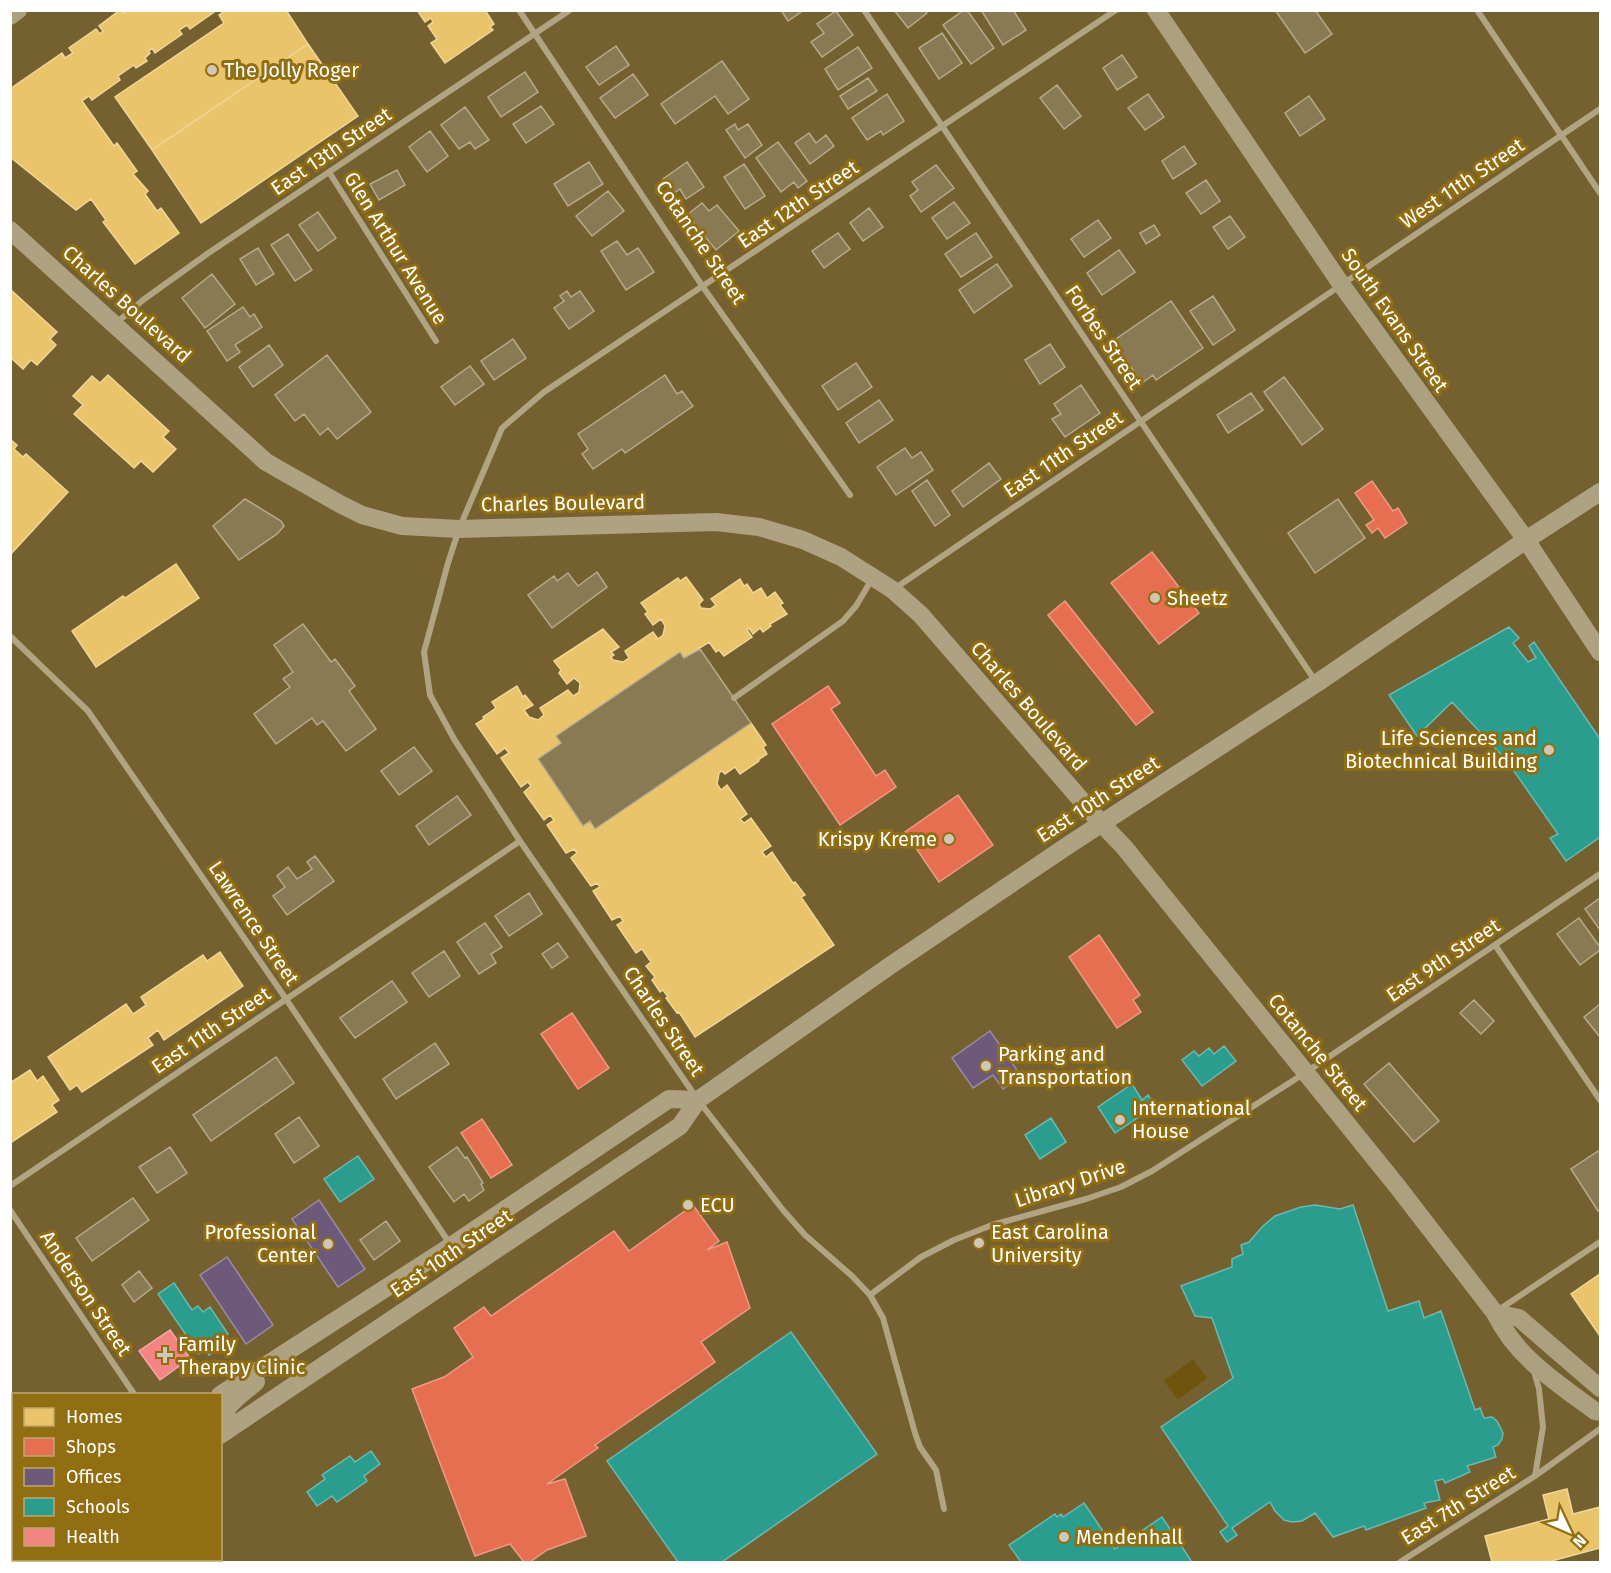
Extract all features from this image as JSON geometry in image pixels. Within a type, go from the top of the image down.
[{"type":"main road","points":[[10,16],[18,10]]},
{"type":"main road","name":"South Evans Street","points":[[1156,10],[1341,284],[1526,540],[1600,652]]},
{"type":"main road","name":"Charles Boulevard","points":[[10,230],[266,462],[362,515],[402,526],[459,529],[716,522],[759,527],[803,540],[841,557],[874,576],[921,615],[1101,824]]},
{"type":"main road","name":"East 10th Street","points":[[223,1433],[680,1126],[698,1100],[891,965],[1317,683],[1600,492]]},
{"type":"main road","name":"Cotanche Street","points":[[1101,824],[1124,847],[1397,1186],[1495,1312],[1504,1332],[1532,1364],[1595,1411],[1600,1412]]},
{"type":"main road","name":"East 10th Street","points":[[222,1394],[451,1246],[669,1099],[698,1100]]},
{"type":"main road","points":[[1495,1312],[1519,1318],[1600,1388]]},
{"type":"main road","points":[[223,1433],[224,1411],[294,1346]]},
{"type":"street","name":"Cotanche Street","points":[[519,10],[704,286],[850,495]]},
{"type":"street","name":"East 13th Street","points":[[115,324],[143,300],[207,254],[570,10]]},
{"type":"street","name":"Forbes Street","points":[[864,10],[1317,683]]},
{"type":"street","name":"East 12th Street","points":[[459,529],[502,428],[544,392],[1116,10]]},
{"type":"street","points":[[1477,10],[1600,194]]},
{"type":"street","name":"West 11th Street","points":[[1341,284],[1600,109]]},
{"type":"street","name":"Glen Arthur Avenue","points":[[329,172],[436,341]]},
{"type":"street","name":"East 11th Street","points":[[893,590],[1341,284]]},
{"type":"street","name":"Charles Street","points":[[459,529],[424,652],[430,695],[454,740],[520,841],[698,1100],[805,1235],[870,1295],[883,1318],[920,1447],[936,1470],[944,1509]]},
{"type":"street","points":[[734,698],[843,621],[856,606],[874,576]]},
{"type":"street","name":"Lawrence Street","points":[[10,636],[88,711],[286,999],[451,1246]]},
{"type":"street","name":"East 11th Street","points":[[10,1186],[520,841]]},
{"type":"street","name":"East 9th Street","points":[[1305,1073],[1600,874]]},
{"type":"street","points":[[1495,945],[1600,1100]]},
{"type":"street","name":"Library Drive","points":[[870,1295],[921,1257],[954,1239],[992,1225],[1086,1199],[1137,1180],[1305,1073]]},
{"type":"street","name":"Anderson Street","points":[[10,1210],[133,1393]]},
{"type":"street","points":[[1495,1312],[1600,1242]]},
{"type":"street","name":"East 7th Street","points":[[1532,1364],[1539,1389],[1543,1427],[1535,1476]]},
{"type":"street","name":"East 7th Street","points":[[1400,1562],[1535,1476],[1600,1429]]},
{"type":"shaded area","points":[[1193,1359],[1207,1378],[1178,1400],[1164,1381]]},
{"type":"building: Homes","points":[[120,10],[124,13],[126,10],[217,10],[190,29],[187,25],[179,30],[182,34],[155,53],[152,48],[145,58],[147,61],[136,68],[134,65],[118,76],[120,80],[92,100],[89,96],[82,101],[114,146],[117,143],[137,171],[133,174],[148,191],[145,194],[157,211],[161,208],[179,233],[135,264],[103,222],[106,220],[91,199],[76,210],[10,157],[10,89],[62,53],[65,58],[73,53],[69,48],[96,29],[100,34],[103,31],[99,26]]},
{"type":"building: Homes","name":"The Jolly Roger","points":[[226,10],[286,10],[308,44],[152,150],[115,97],[224,23],[219,15]]},
{"type":"building: Homes","points":[[417,10],[485,10],[494,24],[490,27],[493,30],[445,63],[431,43],[437,39],[428,26],[433,22],[431,18],[425,22]]},
{"type":"building: Homes","name":"The Jolly Roger","points":[[308,44],[358,116],[201,223],[152,150]]},
{"type":"building: Homes","points":[[10,289],[57,332],[50,339],[56,345],[37,365],[31,360],[23,369],[10,357]]},
{"type":"building: Homes","points":[[108,375],[169,431],[163,437],[176,449],[153,472],[141,461],[134,468],[74,414],[83,405],[73,396],[92,376],[100,383]]},
{"type":"building: Homes","points":[[10,439],[17,445],[14,449],[23,457],[26,454],[68,492],[10,555]]},
{"type":"building: Homes","points":[[176,564],[199,598],[96,667],[72,631],[123,596],[125,598]]},
{"type":"building: Homes","points":[[686,577],[703,600],[699,604],[701,608],[710,609],[716,605],[711,599],[740,579],[744,586],[747,584],[753,593],[761,588],[767,598],[775,592],[783,603],[780,605],[787,614],[770,624],[771,626],[763,632],[760,628],[753,634],[749,628],[747,630],[752,637],[724,656],[719,650],[716,652],[709,642],[684,658],[680,652],[556,736],[561,743],[538,759],[583,826],[590,821],[595,829],[751,723],[766,745],[763,747],[767,754],[759,761],[740,774],[735,767],[725,774],[722,771],[719,773],[717,784],[721,790],[727,785],[747,814],[740,819],[744,823],[751,818],[771,846],[762,852],[766,857],[772,852],[793,883],[795,882],[805,895],[801,897],[834,945],[695,1037],[679,1012],[677,1013],[666,998],[668,997],[663,990],[660,992],[652,980],[655,977],[646,966],[651,962],[642,949],[636,953],[617,925],[623,921],[620,916],[612,920],[593,891],[600,887],[597,883],[591,886],[571,858],[577,853],[574,849],[566,853],[547,825],[554,820],[550,815],[544,820],[524,792],[531,786],[528,782],[521,787],[501,758],[509,753],[505,748],[497,754],[476,724],[496,708],[492,702],[517,686],[523,697],[525,695],[533,705],[524,710],[529,717],[538,720],[544,715],[540,708],[568,690],[573,696],[579,692],[580,683],[574,678],[567,684],[554,661],[603,629],[619,647],[611,652],[614,655],[611,657],[613,660],[623,662],[629,658],[625,651],[653,632],[658,639],[663,635],[665,626],[661,619],[653,625],[645,614],[648,612],[641,603],[678,578],[680,581]]},
{"type":"building: Homes","points":[[220,952],[243,986],[164,1040],[158,1030],[148,1038],[153,1045],[82,1092],[77,1085],[70,1090],[48,1057],[126,1004],[133,1014],[146,1005],[141,997],[203,955],[207,961]]},
{"type":"building: Homes","points":[[30,1070],[37,1081],[43,1076],[59,1100],[52,1105],[57,1112],[10,1143],[10,1083]]},
{"type":"building: Homes","points":[[1600,1274],[1600,1336],[1571,1294]]},
{"type":"building: Homes","points":[[1567,1489],[1573,1514],[1600,1507],[1600,1548],[1548,1562],[1492,1562],[1485,1536],[1549,1519],[1543,1495]]},
{"type":"building: Homes","points":[[146,1561],[183,1562],[147,1562]]},
{"type":"building: Shops","points":[[1372,481],[1393,511],[1398,508],[1407,523],[1385,538],[1378,528],[1372,533],[1366,525],[1374,520],[1355,493]]},
{"type":"building: Shops","name":"Sheetz","points":[[1152,552],[1199,613],[1159,644],[1111,583]]},
{"type":"building: Shops","points":[[1065,601],[1153,712],[1136,725],[1048,615]]},
{"type":"building: Shops","points":[[828,686],[840,703],[831,709],[876,776],[885,770],[896,787],[840,825],[772,724]]},
{"type":"building: Shops","name":"Krispy Kreme","points":[[958,795],[993,845],[939,882],[905,832]]},
{"type":"building: Shops","points":[[1099,935],[1140,995],[1133,1000],[1141,1012],[1117,1028],[1069,957]]},
{"type":"building: Shops","points":[[572,1013],[609,1068],[578,1089],[541,1034]]},
{"type":"building: Shops","points":[[482,1119],[512,1165],[491,1178],[461,1133]]},
{"type":"building: Shops","points":[[693,1205],[719,1241],[707,1250],[727,1242],[750,1308],[701,1342],[715,1362],[595,1445],[598,1448],[547,1484],[565,1479],[586,1536],[547,1550],[530,1562],[524,1562],[510,1544],[475,1556],[412,1389],[444,1377],[473,1357],[454,1328],[484,1307],[491,1316],[614,1231],[629,1251]]},
{"type":"building: Offices","name":"Parking and Transportation","points":[[990,1031],[1021,1076],[1003,1089],[993,1075],[973,1088],[952,1058]]},
{"type":"building: Offices","name":"Professional Center","points":[[319,1200],[365,1269],[338,1287],[292,1219]]},
{"type":"building: Offices","name":"Professional Center","points":[[227,1257],[273,1325],[246,1344],[200,1275]]},
{"type":"building: Schools","name":"Life Sciences and Biotechnical Building","points":[[1509,627],[1519,638],[1513,643],[1528,662],[1536,658],[1529,646],[1534,642],[1600,739],[1600,837],[1566,861],[1550,838],[1558,834],[1507,761],[1452,702],[1417,736],[1389,695]]},
{"type":"building: Schools","points":[[1224,1046],[1236,1061],[1202,1086],[1182,1060],[1194,1051],[1199,1056],[1209,1048],[1214,1054]]},
{"type":"building: Schools","name":"International House","points":[[1132,1084],[1142,1100],[1148,1095],[1155,1106],[1115,1133],[1098,1107]]},
{"type":"building: Schools","points":[[1051,1118],[1066,1142],[1040,1159],[1025,1135]]},
{"type":"building: Schools","points":[[358,1156],[374,1179],[340,1202],[324,1179]]},
{"type":"building: Schools","points":[[1315,1205],[1340,1209],[1353,1205],[1388,1311],[1419,1301],[1424,1318],[1441,1311],[1475,1410],[1480,1408],[1484,1418],[1492,1417],[1497,1421],[1503,1433],[1502,1439],[1498,1445],[1493,1447],[1496,1457],[1467,1466],[1470,1472],[1445,1483],[1443,1479],[1435,1481],[1440,1500],[1424,1503],[1426,1508],[1366,1530],[1364,1526],[1333,1537],[1315,1513],[1302,1521],[1292,1522],[1284,1520],[1270,1502],[1232,1528],[1237,1535],[1227,1542],[1220,1532],[1228,1526],[1161,1427],[1233,1378],[1212,1318],[1195,1316],[1181,1286],[1232,1267],[1232,1259],[1243,1254],[1241,1245],[1249,1242],[1275,1216]]},
{"type":"building: Schools","points":[[174,1283],[192,1310],[198,1306],[203,1312],[210,1307],[228,1334],[222,1338],[226,1344],[209,1355],[205,1350],[199,1354],[158,1294]]},
{"type":"building: Schools","points":[[791,1332],[877,1454],[722,1562],[678,1562],[607,1461]]},
{"type":"building: Schools","points":[[371,1451],[380,1464],[364,1476],[367,1481],[337,1502],[332,1496],[317,1506],[307,1492],[325,1479],[322,1475],[350,1456],[355,1462]]},
{"type":"building: Schools","name":"Mendenhall","points":[[1084,1503],[1115,1549],[1162,1517],[1192,1562],[1021,1562],[1009,1545],[1055,1514],[1057,1517],[1061,1514],[1063,1517]]},
{"type":"building: Health","name":"Family Therapy Clinic","points":[[170,1330],[190,1358],[160,1380],[139,1351]]},
{"type":"building: Other","points":[[781,10],[804,10],[788,21]]},
{"type":"building: Other","points":[[894,10],[926,10],[927,13],[908,28]]},
{"type":"building: Other","points":[[967,10],[994,48],[971,64],[943,25]]},
{"type":"building: Other","points":[[981,10],[1013,10],[1026,30],[1003,45]]},
{"type":"building: Other","points":[[1275,10],[1315,10],[1332,34],[1305,53]]},
{"type":"building: Other","points":[[836,11],[853,35],[822,57],[811,42],[824,33],[817,24]]},
{"type":"building: Other","points":[[942,33],[962,63],[939,79],[919,48]]},
{"type":"building: Other","points":[[616,46],[629,65],[599,85],[586,67]]},
{"type":"building: Other","points":[[858,47],[872,68],[838,90],[825,69]]},
{"type":"building: Other","points":[[1122,55],[1137,77],[1117,90],[1103,68]]},
{"type":"building: Other","points":[[722,61],[749,99],[728,114],[715,96],[675,124],[661,104]]},
{"type":"building: Other","points":[[525,72],[538,92],[501,117],[488,97]]},
{"type":"building: Other","points":[[633,74],[648,95],[615,118],[600,98]]},
{"type":"building: Other","points":[[868,78],[877,91],[848,109],[840,96]]},
{"type":"building: Other","points":[[1057,85],[1081,116],[1064,129],[1040,98]]},
{"type":"building: Other","points":[[887,94],[904,121],[883,135],[881,131],[867,140],[852,118]]},
{"type":"building: Other","points":[[1148,94],[1164,117],[1145,130],[1128,108]]},
{"type":"building: Other","points":[[1309,96],[1325,119],[1300,136],[1285,113]]},
{"type":"building: Other","points":[[541,106],[554,124],[526,143],[513,124]]},
{"type":"building: Other","points":[[465,107],[489,140],[475,149],[470,142],[459,149],[441,125]]},
{"type":"building: Other","points":[[735,124],[738,130],[748,124],[762,145],[745,158],[726,130]]},
{"type":"building: Other","points":[[430,131],[448,156],[427,172],[409,147]]},
{"type":"building: Other","points":[[809,133],[816,143],[826,135],[834,146],[810,164],[795,143]]},
{"type":"building: Other","points":[[778,142],[807,181],[798,188],[794,182],[781,192],[756,158]]},
{"type":"building: Other","points":[[1184,146],[1196,164],[1173,179],[1162,161]]},
{"type":"building: Other","points":[[589,162],[603,184],[568,206],[554,184]]},
{"type":"building: Other","points":[[687,162],[704,187],[686,199],[680,189],[673,194],[663,179]]},
{"type":"building: Other","points":[[744,164],[765,196],[745,209],[724,177]]},
{"type":"building: Other","points":[[936,165],[954,188],[921,212],[910,196],[918,190],[912,182]]},
{"type":"building: Other","points":[[397,170],[405,185],[379,200],[370,184]]},
{"type":"building: Other","points":[[1206,180],[1220,201],[1201,214],[1186,193]]},
{"type":"building: Other","points":[[608,191],[624,211],[592,236],[576,216]]},
{"type":"building: Other","points":[[954,202],[970,223],[947,239],[932,218]]},
{"type":"building: Other","points":[[702,203],[709,211],[717,205],[739,231],[716,250],[687,215]]},
{"type":"building: Other","points":[[869,208],[883,227],[863,241],[850,223]]},
{"type":"building: Other","points":[[318,212],[336,238],[318,251],[299,225]]},
{"type":"building: Other","points":[[1230,216],[1245,237],[1228,249],[1213,227]]},
{"type":"building: Other","points":[[1098,220],[1111,238],[1084,257],[1071,239]]},
{"type":"building: Other","points":[[1154,225],[1160,235],[1146,244],[1140,233]]},
{"type":"building: Other","points":[[838,233],[850,249],[824,268],[812,251]]},
{"type":"building: Other","points":[[976,233],[992,257],[961,277],[945,254]]},
{"type":"building: Other","points":[[288,234],[312,270],[295,281],[271,245]]},
{"type":"building: Other","points":[[617,241],[627,255],[638,248],[654,272],[626,290],[601,251]]},
{"type":"building: Other","points":[[258,248],[274,274],[256,285],[240,259]]},
{"type":"building: Other","points":[[1119,250],[1135,272],[1102,295],[1087,273]]},
{"type":"building: Other","points":[[997,264],[1012,286],[974,313],[959,290]]},
{"type":"building: Other","points":[[212,274],[235,304],[205,328],[182,298]]},
{"type":"building: Other","points":[[567,291],[571,297],[580,291],[594,311],[569,329],[554,308],[564,301],[560,296]]},
{"type":"building: Other","points":[[1213,296],[1235,330],[1213,345],[1190,311]]},
{"type":"building: Other","points":[[1171,301],[1203,348],[1156,380],[1153,375],[1142,383],[1113,341]]},
{"type":"building: Other","points":[[243,307],[250,317],[254,314],[262,327],[235,345],[240,352],[227,361],[207,331]]},
{"type":"building: Other","points":[[513,339],[526,358],[494,380],[481,361]]},
{"type":"building: Other","points":[[1050,344],[1065,367],[1040,384],[1025,360]]},
{"type":"building: Other","points":[[269,345],[283,365],[253,387],[239,367]]},
{"type":"building: Other","points":[[327,355],[371,412],[337,439],[328,428],[320,435],[304,414],[295,421],[275,395]]},
{"type":"building: Other","points":[[856,363],[872,387],[838,410],[822,386]]},
{"type":"building: Other","points":[[470,366],[484,384],[455,405],[441,387]]},
{"type":"building: Other","points":[[665,375],[677,394],[682,391],[693,406],[625,453],[622,449],[593,469],[582,454],[588,449],[578,434]]},
{"type":"building: Other","points":[[1284,377],[1323,429],[1302,445],[1264,392]]},
{"type":"building: Other","points":[[1081,385],[1100,413],[1065,437],[1052,419],[1061,414],[1054,404]]},
{"type":"building: Other","points":[[1251,393],[1263,410],[1228,433],[1217,415]]},
{"type":"building: Other","points":[[879,400],[893,420],[859,443],[846,423]]},
{"type":"building: Other","points":[[905,448],[912,458],[921,452],[933,470],[896,495],[877,467]]},
{"type":"building: Other","points":[[989,463],[1001,479],[963,507],[952,491]]},
{"type":"building: Other","points":[[927,480],[950,515],[935,526],[912,491]]},
{"type":"building: Other","points":[[245,499],[281,521],[284,526],[277,534],[239,560],[213,526]]},
{"type":"building: Other","points":[[1338,499],[1365,538],[1315,573],[1288,533]]},
{"type":"building: Other","points":[[597,572],[607,587],[552,628],[528,595],[554,576],[557,581],[568,573],[578,586]]},
{"type":"building: Other","points":[[303,624],[331,662],[335,659],[355,686],[349,691],[376,729],[346,751],[323,721],[317,725],[312,718],[276,744],[254,714],[290,687],[283,679],[293,672],[274,645]]},
{"type":"building: Other","points":[[700,649],[751,723],[595,829],[590,821],[583,826],[538,759],[561,743],[556,736],[680,652],[684,658]]},
{"type":"building: Other","points":[[414,747],[432,771],[399,795],[381,771]]},
{"type":"building: Other","points":[[457,796],[471,815],[429,845],[416,826]]},
{"type":"building: Other","points":[[315,856],[334,881],[287,915],[273,896],[285,887],[277,876],[288,867],[297,879],[312,869],[307,862]]},
{"type":"building: Other","points":[[529,893],[542,914],[509,936],[495,916]]},
{"type":"building: Other","points":[[1600,898],[1600,930],[1585,909]]},
{"type":"building: Other","points":[[1579,918],[1600,947],[1600,950],[1580,965],[1557,934]]},
{"type":"building: Other","points":[[485,923],[502,947],[491,954],[496,963],[479,974],[457,942]]},
{"type":"building: Other","points":[[558,943],[568,957],[552,968],[542,954]]},
{"type":"building: Other","points":[[444,951],[460,976],[429,997],[412,973]]},
{"type":"building: Other","points":[[392,981],[407,1002],[355,1038],[340,1018]]},
{"type":"building: Other","points":[[1474,1000],[1494,1021],[1481,1034],[1460,1013]]},
{"type":"building: Other","points":[[1600,1004],[1600,1037],[1584,1017]]},
{"type":"building: Other","points":[[435,1043],[449,1064],[396,1099],[383,1079]]},
{"type":"building: Other","points":[[276,1057],[294,1083],[211,1141],[193,1115]]},
{"type":"building: Other","points":[[1389,1063],[1439,1121],[1414,1142],[1364,1084]]},
{"type":"building: Other","points":[[299,1117],[319,1146],[294,1163],[275,1134]]},
{"type":"building: Other","points":[[170,1147],[187,1173],[157,1193],[139,1167]]},
{"type":"building: Other","points":[[457,1147],[465,1158],[467,1157],[483,1183],[481,1184],[484,1190],[469,1201],[464,1194],[454,1202],[429,1167]]},
{"type":"building: Other","points":[[1598,1151],[1600,1155],[1600,1210],[1598,1211],[1571,1169]]},
{"type":"building: Other","points":[[133,1198],[149,1220],[92,1261],[76,1238]]},
{"type":"building: Other","points":[[386,1221],[400,1241],[374,1260],[360,1240]]},
{"type":"building: Other","points":[[139,1271],[152,1288],[134,1302],[122,1285]]},
{"type":"place","name":"The Jolly Roger","points":[[212,70]]},
{"type":"place","name":"Sheetz","points":[[1155,598]]},
{"type":"place","name":"Life Sciences and Biotechnical Building","points":[[1549,750]]},
{"type":"place","name":"Krispy Kreme","points":[[949,839]]},
{"type":"place","name":"Parking and Transportation","points":[[986,1066]]},
{"type":"place","name":"International House","points":[[1120,1120]]},
{"type":"place","name":"ECU","points":[[688,1205]]},
{"type":"place","name":"East Carolina University","points":[[979,1243]]},
{"type":"place","name":"Professional Center","points":[[328,1244]]},
{"type":"place","name":"Family Therapy Clinic","points":[[165,1355]]},
{"type":"place","name":"Mendenhall","points":[[1064,1537]]}]
